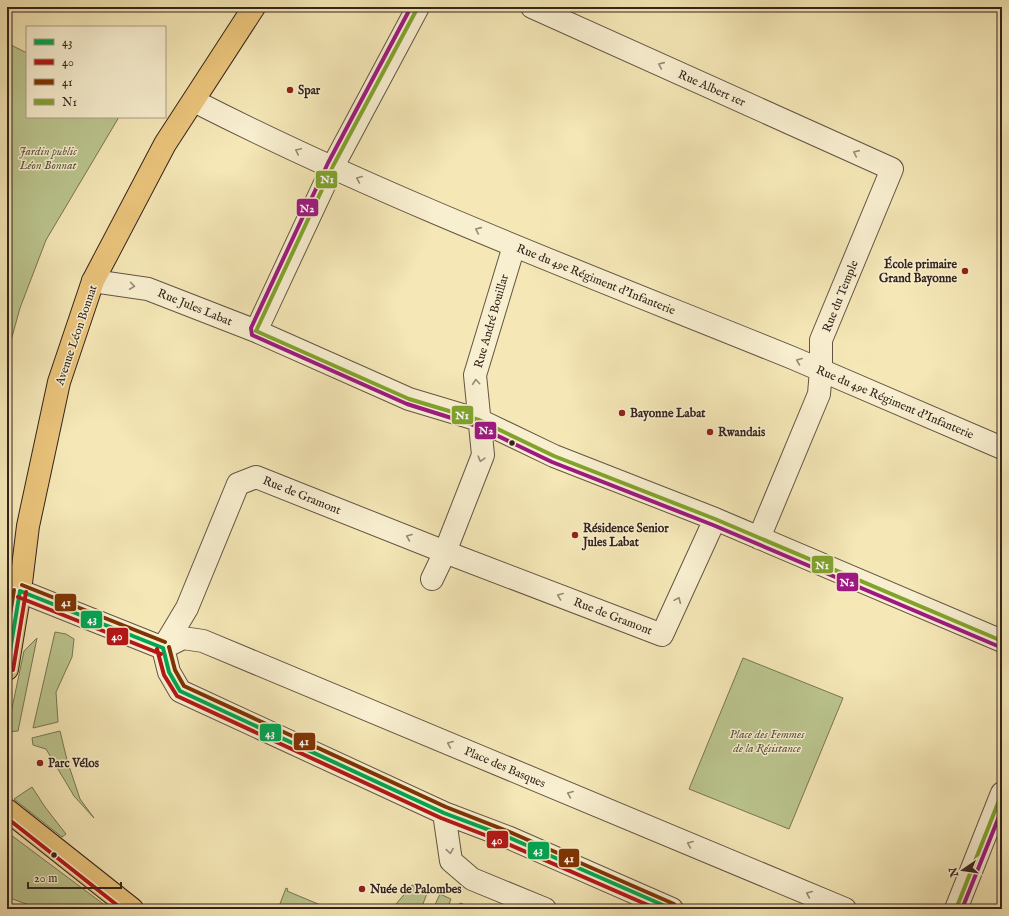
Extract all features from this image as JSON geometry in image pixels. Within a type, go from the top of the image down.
[{"type":"main road","name":"Avenue Léon Bonnat","points":[[7,669],[20,591],[28,526],[59,382],[93,281],[165,144],[254,7]]},
{"type":"main road","name":"Avenue Léon Bonnat","points":[[7,613],[20,591]]},
{"type":"main road","points":[[7,810],[132,909]]},
{"type":"street","points":[[256,331],[333,166],[418,7]]},
{"type":"street","name":"Rue Albert 1er","points":[[532,7],[892,169]]},
{"type":"street","name":"Rue du 49e Régiment d'Infanterie","points":[[194,101],[333,166],[514,246],[822,370],[1002,448]]},
{"type":"street","name":"Rue du Temple","points":[[759,538],[818,394],[822,370],[821,340],[892,169]]},
{"type":"street","name":"Rue André Bouillar","points":[[479,420],[475,375],[514,246]]},
{"type":"street","name":"Rue Jules Labat","points":[[93,281],[148,289],[256,331],[409,400],[479,420],[554,456],[715,519],[1002,641]]},
{"type":"street","points":[[432,579],[445,552],[483,455],[479,420]]},
{"type":"street","name":"Rue de Gramont","points":[[163,648],[187,608],[238,484],[256,476],[445,552],[662,635],[715,519]]},
{"type":"street","points":[[20,591],[163,648],[168,672],[180,691],[444,812],[510,838],[672,909]]},
{"type":"street","name":"Place des Basques","points":[[163,648],[182,638],[203,641],[846,909]]},
{"type":"street","points":[[956,909],[998,816],[1002,793]]},
{"type":"street","points":[[444,812],[451,861],[472,879],[545,909]]},
{"type":"green space","name":"Jardin public Léon Bonnat","points":[[7,43],[26,52],[26,118],[118,118],[46,240],[20,308],[7,355]]},
{"type":"green space","points":[[55,632],[66,634],[74,639],[72,657],[56,692],[58,722],[33,728]]},
{"type":"green space","points":[[37,638],[18,731],[7,732],[24,651]]},
{"type":"green space","name":"Place des Femmes de la Résistance","points":[[743,658],[843,698],[789,829],[689,789]]},
{"type":"green space","points":[[60,731],[67,760],[80,799],[94,818],[74,796],[46,749],[33,745],[32,738]]},
{"type":"green space","points":[[32,787],[66,834],[62,837],[14,799]]},
{"type":"green space","points":[[7,832],[110,909],[40,909],[7,897]]},
{"type":"green space","points":[[412,885],[428,891],[421,909],[392,909]]},
{"type":"green space","points":[[286,888],[288,889],[287,891],[330,909],[278,909]]},
{"type":"green space","points":[[440,894],[451,899],[448,907],[452,909],[433,909]]},
{"type":"green space","points":[[460,903],[477,909],[457,909]]},
{"type":"transit line","name":"N2","points":[[411,7],[328,163],[251,328],[252,335],[407,404],[477,426],[552,462],[713,525],[1000,647]]},
{"type":"transit line","name":"N1","points":[[418,7],[333,166],[256,331],[409,399],[479,420],[554,456],[715,519],[1002,641]]},
{"type":"transit line","name":"41","points":[[22,585],[165,642]]},
{"type":"transit line","name":"41","points":[[7,633],[14,590]]},
{"type":"transit line","name":"43","points":[[20,591],[163,648]]},
{"type":"transit line","name":"43","points":[[7,669],[20,591]]},
{"type":"transit line","name":"40","points":[[13,670],[26,592]]},
{"type":"transit line","name":"40","points":[[18,597],[161,654]]},
{"type":"transit line","name":"41","points":[[169,647],[175,670],[184,686],[446,807],[512,833],[674,904]]},
{"type":"transit line","name":"43","points":[[163,648],[169,672],[180,691],[444,813],[510,838],[672,909]]},
{"type":"transit line","name":"40","points":[[157,649],[164,675],[177,696],[441,818],[508,844],[657,909]]},
{"type":"transit line","name":"N1","points":[[956,909],[1002,793]]},
{"type":"transit line","name":"N2","points":[[962,909],[1002,809]]},
{"type":"transit line","name":"40","points":[[7,818],[122,909]]},
{"type":"place","name":"Spar","points":[[290,90]]},
{"type":"place","name":"École primaire Grand Bayonne","points":[[965,271]]},
{"type":"place","name":"Bayonne Labat","points":[[622,413]]},
{"type":"place","name":"Rwandais","points":[[710,432]]},
{"type":"place","name":"Résidence Senior Jules Labat","points":[[575,535]]},
{"type":"place","name":"Parc Vélos","points":[[40,763]]},
{"type":"place","name":"Nuée de Palombes","points":[[362,889]]}]
